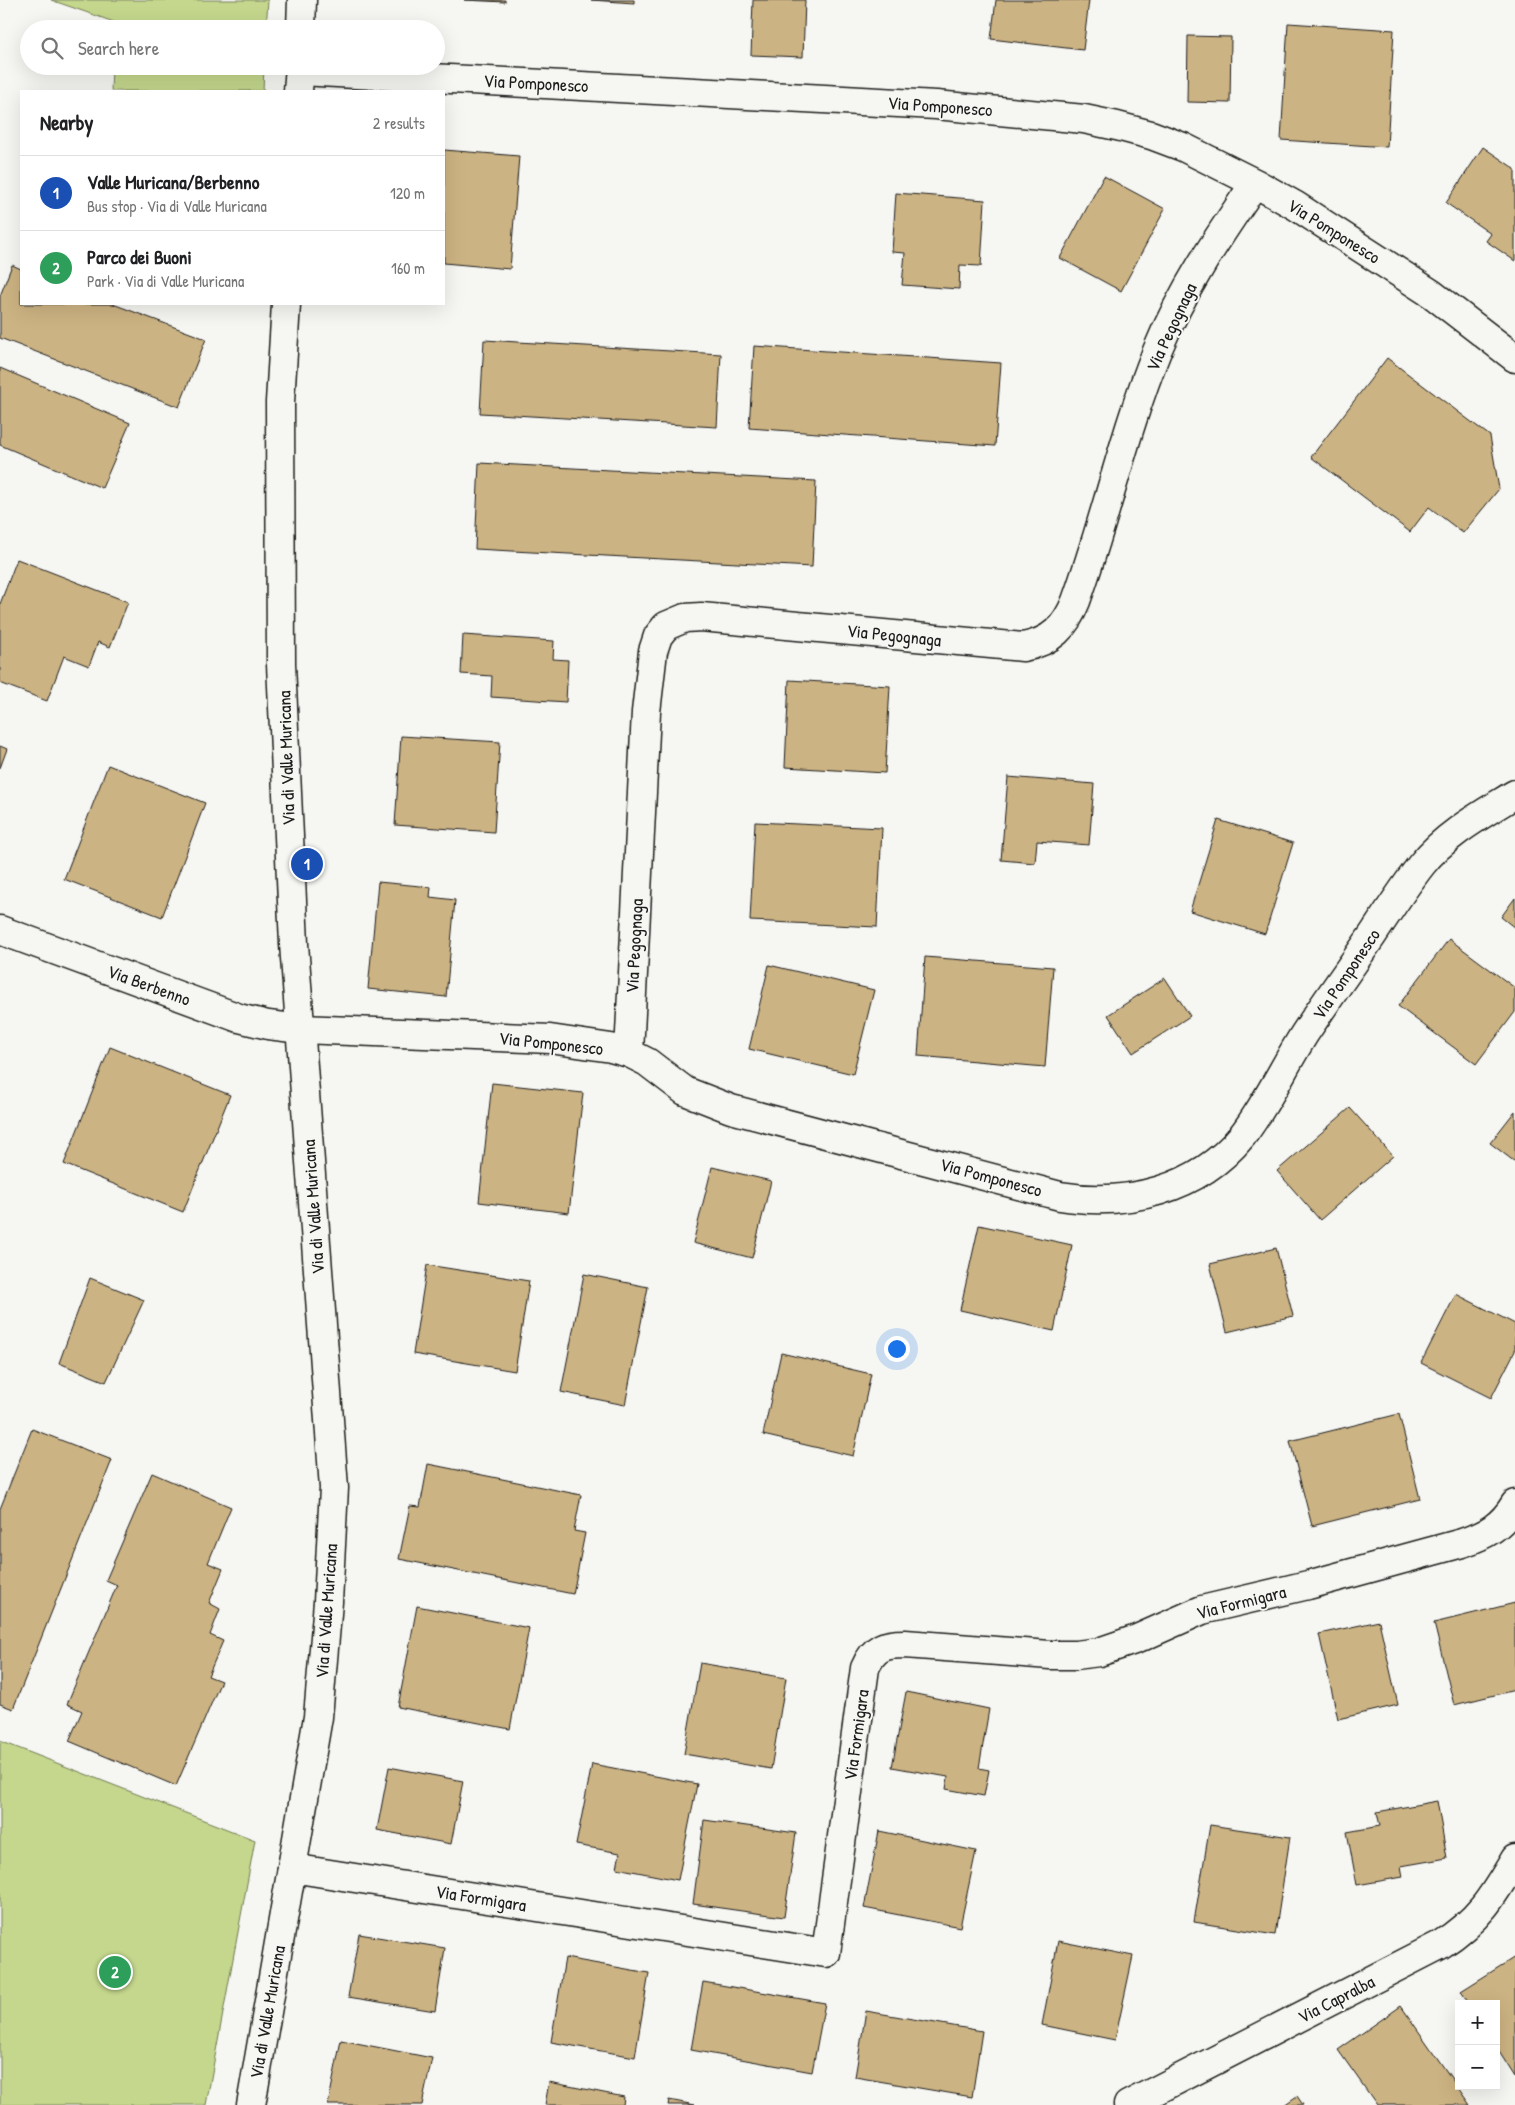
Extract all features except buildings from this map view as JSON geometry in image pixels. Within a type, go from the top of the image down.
[{"type":"street","points":[[301,20],[302,0]]},
{"type":"street","name":"Via Pomponesco","points":[[299,76],[844,99],[1084,119],[1151,135],[1182,147],[1255,183],[1296,206],[1432,294],[1515,358]]},
{"type":"street","name":"Via Pegognaga","points":[[629,1054],[646,712],[653,651],[658,636],[666,626],[675,621],[701,616],[1023,648],[1045,641],[1055,634],[1071,616],[1133,417],[1157,350],[1200,266],[1255,183]]},
{"type":"street","name":"Via di Valle Muricana","points":[[251,2105],[318,1717],[328,1602],[334,1488],[294,944],[282,664],[280,402],[286,305]]},
{"type":"street","name":"Via Pomponesco","points":[[300,1029],[550,1039],[594,1045],[629,1054],[647,1062],[685,1091],[731,1109],[1060,1196],[1095,1200],[1126,1199],[1147,1195],[1167,1188],[1201,1170],[1217,1160],[1232,1146],[1256,1116],[1305,1033],[1422,863],[1456,834],[1515,794]]},
{"type":"street","name":"Via Berbenno","points":[[0,930],[239,1018],[268,1025],[300,1029]]},
{"type":"street","name":"Via Formigara","points":[[292,1868],[826,1953],[866,1668],[870,1658],[877,1649],[896,1644],[905,1644],[1050,1656],[1099,1652],[1137,1639],[1202,1610],[1308,1586],[1480,1537],[1502,1522],[1515,1504]]},
{"type":"street","name":"Via Capralba","points":[[1128,2105],[1448,1940],[1470,1924],[1483,1910],[1515,1859]]},
{"type":"green space","points":[[51,0],[268,0],[267,20],[108,20]]},
{"type":"green space","points":[[112,75],[264,75],[263,90],[111,90]]},
{"type":"green space","points":[[0,1741],[255,1840],[206,2105],[0,2105]]},
{"type":"place","name":"Valle Muricana/Berbenno","points":[[307,864]]},
{"type":"place","name":"Parco dei Buoni","points":[[115,1972]]}]
